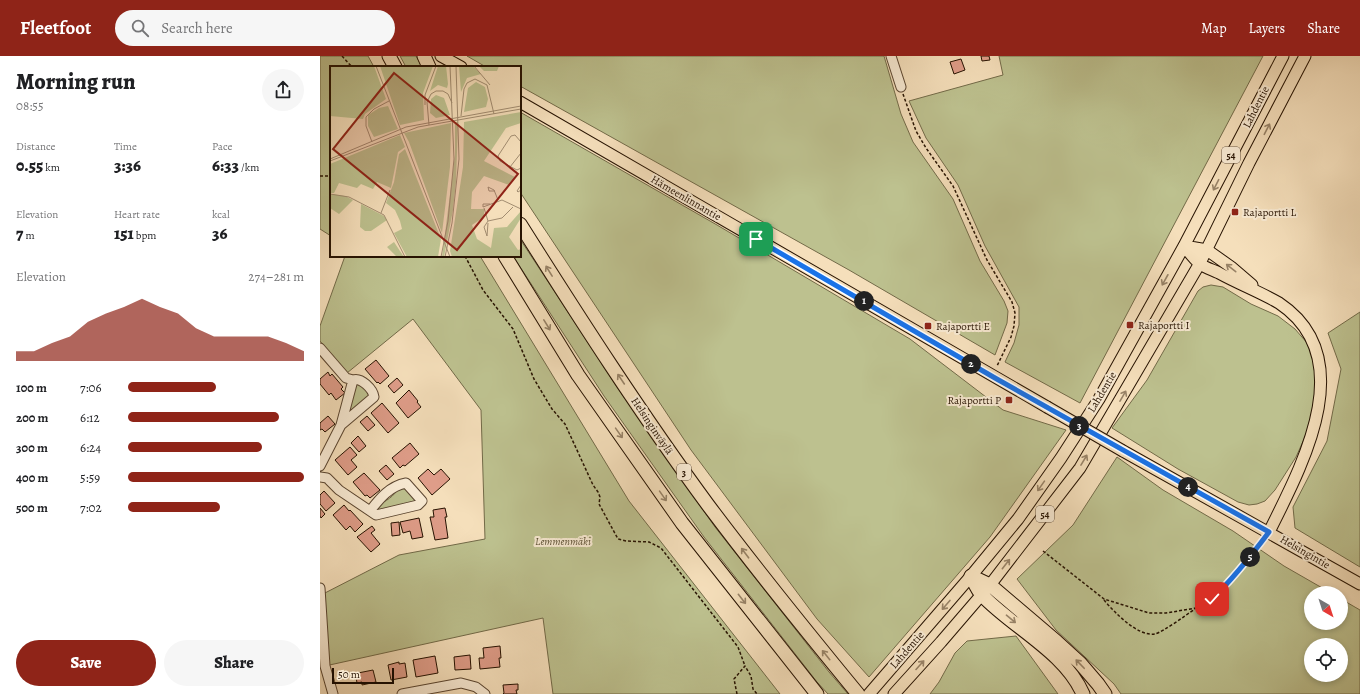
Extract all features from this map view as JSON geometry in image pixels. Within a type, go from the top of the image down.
[{"type":"highway","points":[[389,56],[394,66]]},
{"type":"highway","points":[[424,56],[429,66]]},
{"type":"highway","name":"Helsinginväylä","points":[[521,226],[606,358],[667,448],[763,577],[854,690]]},
{"type":"highway","points":[[506,257],[578,375],[682,523],[817,694]]},
{"type":"highway","points":[[971,576],[1051,653],[1066,669],[1083,694]]},
{"type":"highway","points":[[985,589],[1080,663],[1105,694]]},
{"type":"highway","points":[[798,671],[808,694]]},
{"type":"main road","points":[[441,56],[459,66]]},
{"type":"main road","name":"Lahdentie","points":[[869,694],[1018,519],[1061,458],[1099,399],[1184,246],[1283,56]]},
{"type":"main road","name":"Lahdentie","points":[[894,694],[941,642],[985,589],[1080,468],[1200,263],[1249,163],[1305,56]]},
{"type":"main road","name":"Hämeenlinnantie","points":[[521,103],[1123,451]]},
{"type":"main road","points":[[1184,246],[1207,250],[1231,267],[1261,293]]},
{"type":"main road","points":[[1184,246],[1200,263],[1261,293],[1290,310],[1310,326],[1320,343],[1325,358],[1328,379],[1326,398],[1318,432],[1312,448],[1269,532]]},
{"type":"main road","name":"Helsingintie","points":[[1123,451],[1360,584]]},
{"type":"street","points":[[891,56],[901,87]]},
{"type":"street","points":[[320,348],[346,378],[353,380],[357,378],[363,382],[374,397],[341,424]]},
{"type":"street","points":[[320,466],[341,424],[353,380]]},
{"type":"street","points":[[320,477],[327,478],[339,490],[370,511],[376,515],[418,505],[422,501],[406,483],[399,484],[391,489],[370,511]]},
{"type":"street","points":[[320,588],[325,666],[333,694]]},
{"type":"street","points":[[402,694],[461,682],[476,687],[485,694]]},
{"type":"path","points":[[342,56],[351,66]]},
{"type":"path","points":[[901,87],[916,131],[953,186],[987,260],[1012,302],[1015,313],[1014,326],[1011,337],[992,376]]},
{"type":"path","points":[[466,257],[483,290],[513,329],[534,379],[552,409],[565,424],[593,485],[598,492],[600,498],[599,504],[618,539],[626,541],[649,542],[661,548],[738,647],[745,666],[751,676],[753,689],[757,694]]},
{"type":"path","points":[[1043,551],[1104,599],[1113,612],[1140,632],[1146,634],[1156,634],[1212,599],[1245,564],[1269,532]]},
{"type":"path","points":[[1104,599],[1148,613],[1166,613],[1196,608]]},
{"type":"path","points":[[737,694],[734,679],[745,666]]},
{"type":"green space","points":[[320,56],[368,56],[373,66],[330,66],[330,235],[320,229]]},
{"type":"green space","points":[[400,56],[416,56],[421,66],[405,66]]},
{"type":"green space","points":[[467,56],[884,56],[901,114],[913,142],[953,199],[980,261],[1004,301],[1008,311],[1007,323],[995,355],[849,270],[521,87],[521,66],[484,66]]},
{"type":"green space","points":[[999,56],[1263,56],[1080,403],[1005,362],[1014,343],[1019,325],[1019,307],[985,246],[958,185],[926,138],[909,101],[1003,75]]},
{"type":"green space","points":[[521,113],[717,225],[910,339],[1003,410],[1066,430],[990,537],[869,677],[817,619],[691,450],[521,194]]},
{"type":"green space","points":[[521,241],[617,387],[715,527],[848,694],[828,694],[817,682],[704,537],[604,396],[514,257],[521,257]]},
{"type":"green space","name":"Lemmenmäki","points":[[345,257],[481,257],[629,501],[780,694],[553,694],[543,618],[325,666],[321,595],[399,555],[485,539],[481,410],[413,319],[347,373],[320,341],[320,326]]},
{"type":"green space","points":[[1211,285],[1223,287],[1251,304],[1278,316],[1295,329],[1308,344],[1320,373],[1315,415],[1296,457],[1275,490],[1265,501],[1257,504],[1249,505],[1238,502],[1178,469],[1112,428],[1147,380],[1198,291],[1203,287]]},
{"type":"green space","points":[[1360,312],[1360,567],[1295,528],[1293,507],[1327,441],[1341,369],[1328,333]]},
{"type":"green space","points":[[357,382],[368,392],[369,397],[346,417]]},
{"type":"green space","points":[[1117,457],[1163,490],[1233,531],[1284,566],[1319,586],[1304,586],[1304,630],[1348,630],[1348,603],[1360,610],[1360,694],[1121,694],[1114,684],[1056,630],[1017,579],[1073,525]]},
{"type":"green space","points":[[398,488],[407,488],[415,499],[415,502],[378,511],[377,505],[395,494]]},
{"type":"green space","points":[[1016,636],[1058,694],[930,694],[939,682],[955,653],[967,641]]},
{"type":"building","points":[[981,56],[989,56],[990,60],[982,61]]},
{"type":"building","points":[[961,59],[965,70],[954,74],[950,62]]},
{"type":"building","points":[[376,360],[389,376],[380,384],[378,382],[377,383],[365,369]]},
{"type":"building","points":[[328,372],[330,376],[332,374],[343,387],[341,389],[345,393],[336,400],[331,393],[329,395],[320,384],[320,379]]},
{"type":"building","points":[[397,378],[403,385],[394,393],[388,386]]},
{"type":"building","points":[[409,390],[421,407],[408,418],[396,403]]},
{"type":"building","points":[[382,403],[399,423],[388,433],[371,413]]},
{"type":"building","points":[[328,416],[335,424],[325,432],[322,429],[320,430],[320,423]]},
{"type":"building","points":[[367,416],[375,425],[368,431],[360,422]]},
{"type":"building","points":[[358,436],[366,446],[359,452],[351,443]]},
{"type":"building","points":[[410,443],[419,454],[405,466],[403,465],[400,468],[392,458]]},
{"type":"building","points":[[350,447],[357,455],[351,460],[357,467],[348,475],[335,460]]},
{"type":"building","points":[[386,465],[394,474],[387,480],[379,471]]},
{"type":"building","points":[[428,469],[434,475],[441,469],[450,479],[432,495],[418,478]]},
{"type":"building","points":[[364,473],[380,490],[370,498],[367,495],[365,496],[353,482]]},
{"type":"building","points":[[324,491],[335,503],[326,511],[320,504],[320,495]]},
{"type":"building","points":[[344,505],[363,524],[355,532],[350,526],[346,530],[333,515]]},
{"type":"building","points":[[320,508],[325,514],[321,518],[320,516]]},
{"type":"building","points":[[445,508],[448,538],[435,540],[430,517],[434,517],[433,510]]},
{"type":"building","points":[[419,518],[423,537],[412,539],[410,531],[403,533],[400,522]]},
{"type":"building","points":[[399,522],[400,535],[392,536],[391,523]]},
{"type":"building","points":[[372,526],[375,530],[371,533],[380,544],[371,552],[357,537]]},
{"type":"building","points":[[500,646],[500,667],[480,669],[479,658],[484,658],[483,648]]},
{"type":"building","points":[[470,655],[471,669],[455,670],[454,657]]},
{"type":"building","points":[[435,656],[438,673],[416,677],[413,660]]},
{"type":"building","points":[[399,662],[399,664],[405,663],[407,677],[391,680],[388,665]]},
{"type":"building","points":[[373,670],[376,682],[362,685],[362,682],[357,683],[356,677],[359,677],[358,673]]},
{"type":"building","points":[[518,684],[518,690],[516,690],[517,694],[503,694],[503,685]]},
{"type":"place","name":"Rajaportti L","points":[[1235,212]]},
{"type":"place","name":"Rajaportti I","points":[[1130,325]]},
{"type":"place","name":"Rajaportti E","points":[[928,326]]},
{"type":"place","name":"Rajaportti P","points":[[1009,400]]},
{"type":"route","points":[[756,239],[995,378],[1269,532],[1245,564],[1212,599]]}]
